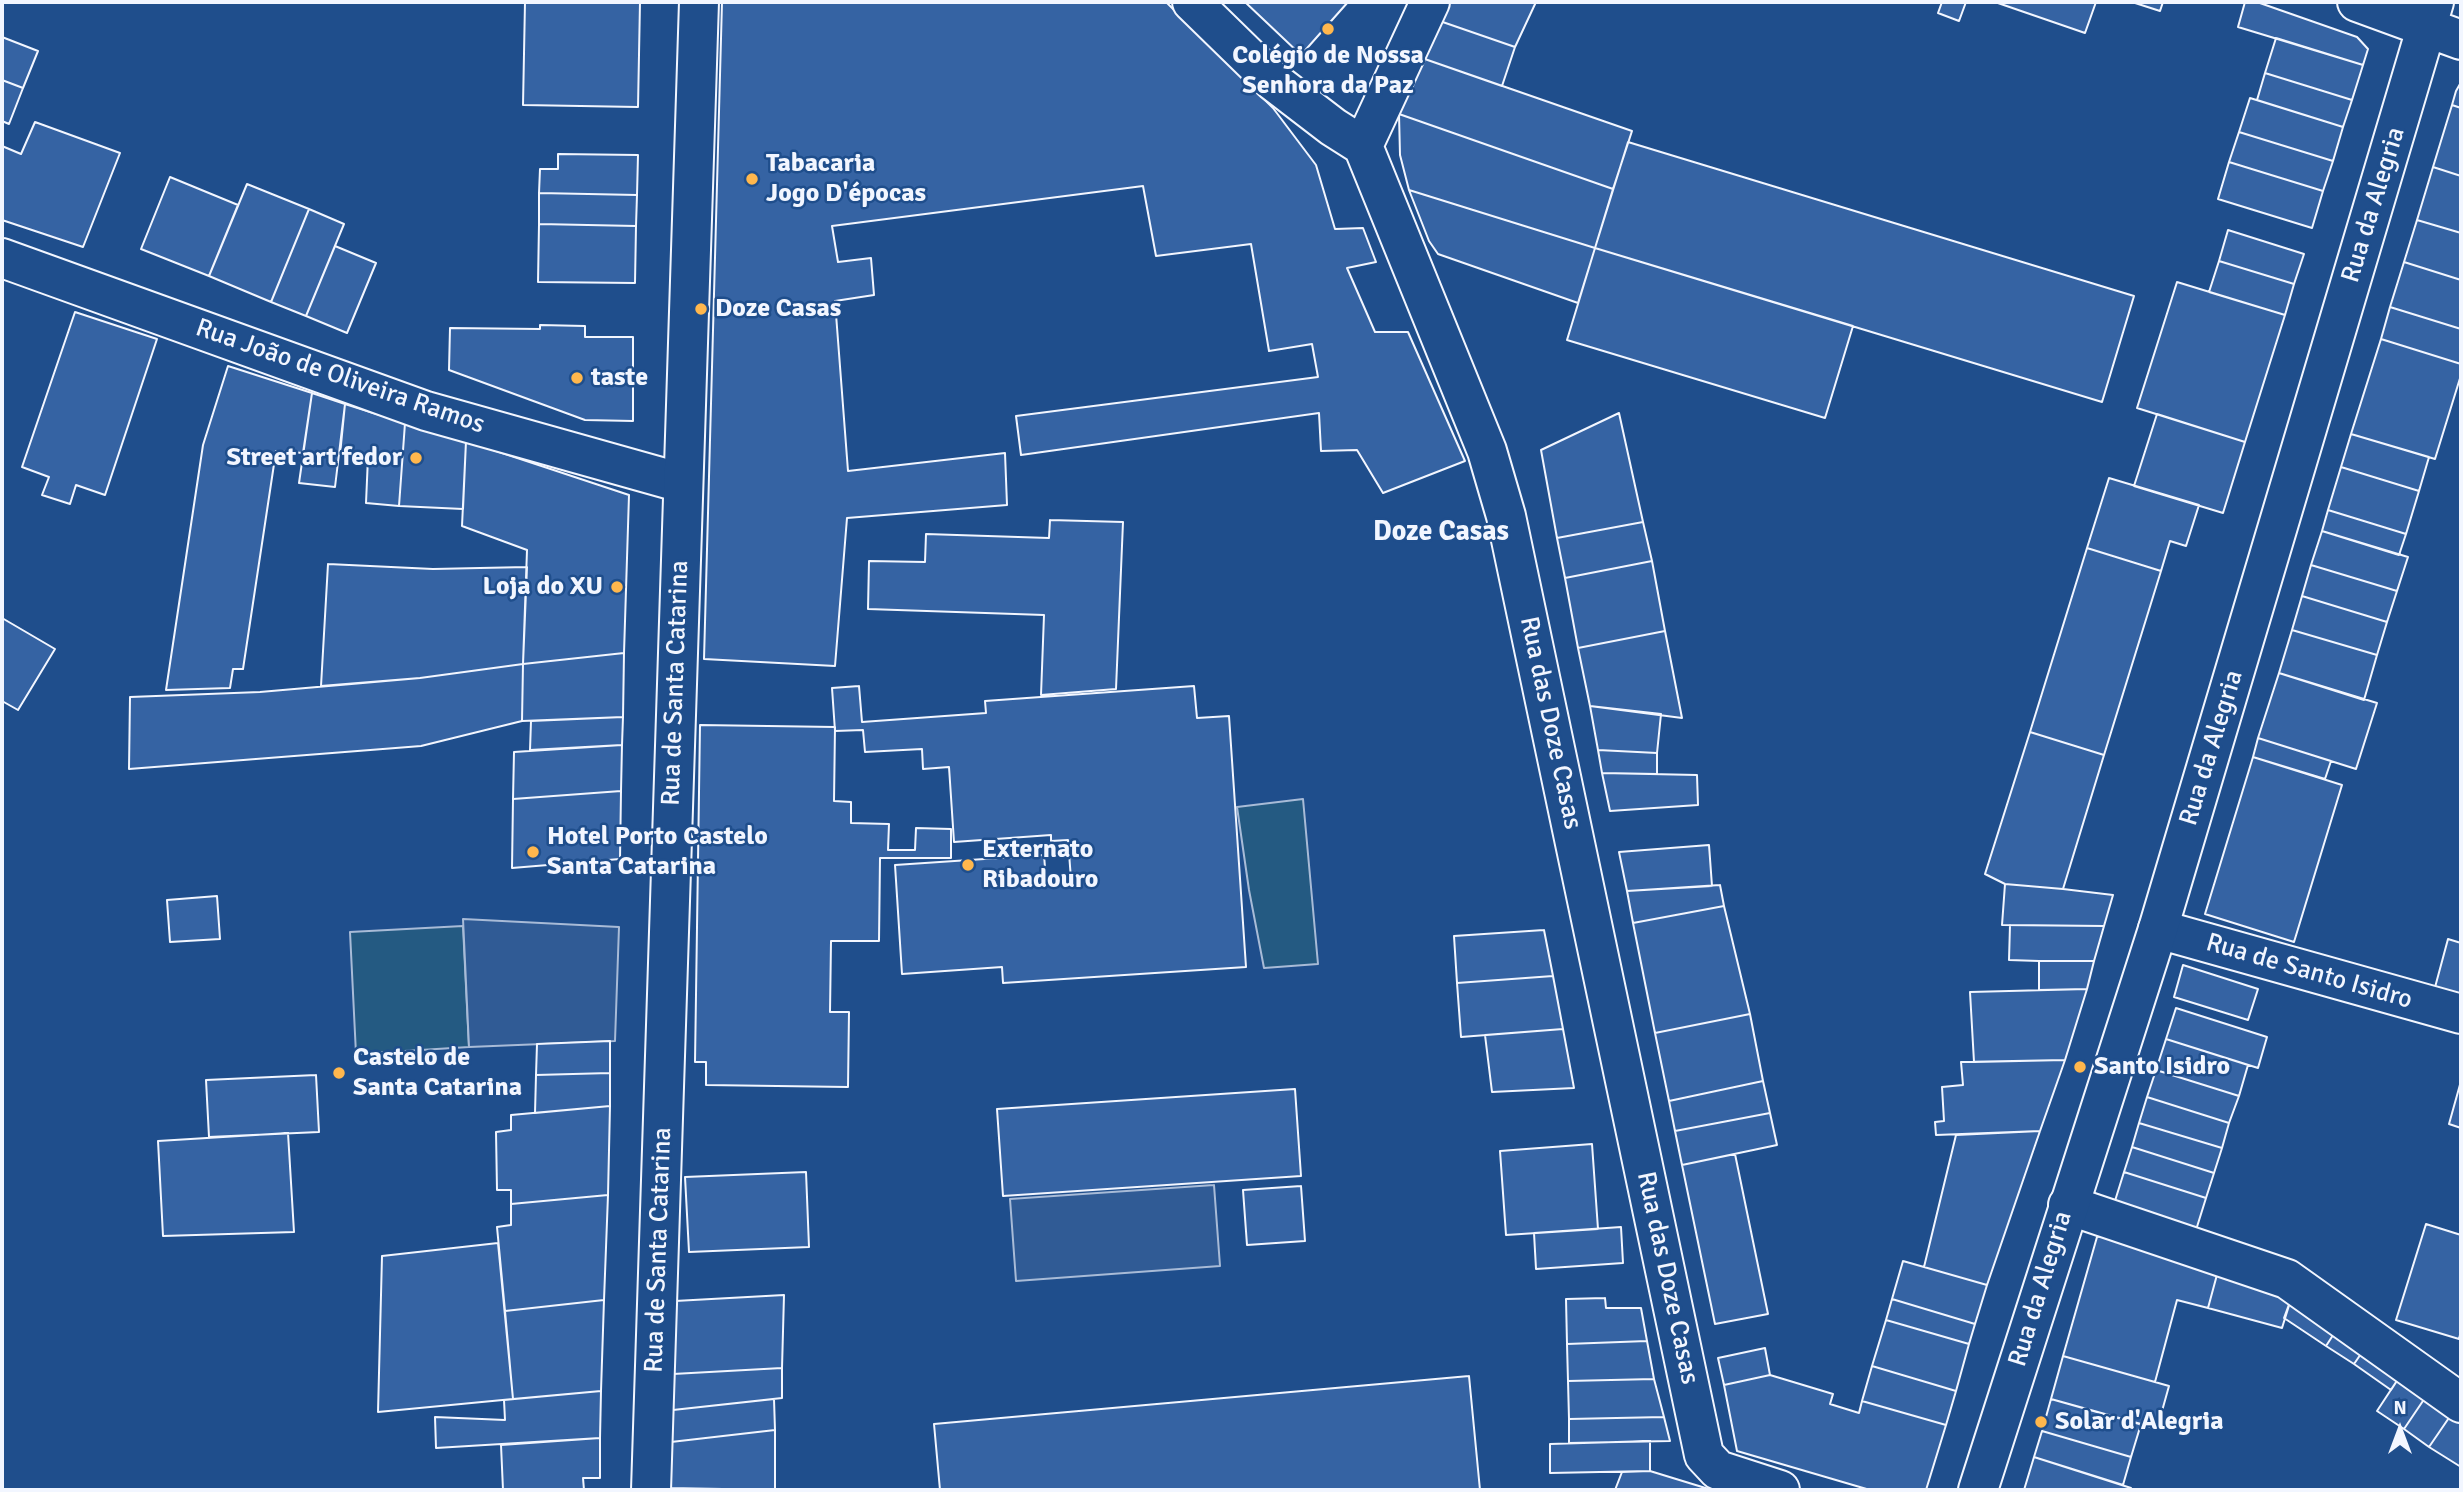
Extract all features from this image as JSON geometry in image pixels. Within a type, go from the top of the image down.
[{"type":"street","name":"Rua de Santa Catarina","points":[[651,1490],[699,2]]},
{"type":"street","points":[[1192,2],[1273,81],[1333,127],[1363,146],[1430,2]]},
{"type":"street","points":[[2357,2],[2441,23]]},
{"type":"street","name":"Rua da Alegria","points":[[1978,1490],[2067,1205],[2158,929],[2441,23]]},
{"type":"street","name":"Rua das Doze Casas","points":[[1363,146],[1487,451],[1506,516],[1704,1455],[1718,1470],[1780,1490]]},
{"type":"street","name":"Rua João de Oliveira Ramos","points":[[2,258],[426,411],[682,483]]},
{"type":"street","name":"Rua de Santo Isidro","points":[[2158,929],[2461,1014]]},
{"type":"street","points":[[2067,1205],[2287,1279],[2461,1403]]},
{"type":"shaded area","points":[[1303,799],[1318,964],[1264,968],[1237,807]]},
{"type":"shaded area","points":[[463,919],[619,927],[615,1041],[469,1047]]},
{"type":"shaded area","points":[[463,926],[469,1047],[356,1054],[350,932]]},
{"type":"shaded area","points":[[1214,1185],[1220,1266],[1016,1281],[1010,1199]]},
{"type":"building","points":[[525,2],[640,2],[638,107],[523,105]]},
{"type":"building","points":[[722,2],[1166,2],[1273,108],[1316,165],[1335,229],[1363,228],[1376,262],[1347,268],[1375,332],[1408,332],[1465,461],[1383,493],[1357,450],[1321,451],[1319,413],[1021,455],[1016,416],[1318,377],[1312,344],[1269,351],[1251,244],[1156,256],[1143,186],[832,226],[838,262],[871,258],[874,295],[835,301],[848,471],[1005,453],[1007,505],[847,518],[835,666],[704,659]]},
{"type":"building","points":[[1245,2],[1348,2],[1301,55]]},
{"type":"building","points":[[1443,2],[1536,2],[1515,47],[1434,19]]},
{"type":"building","points":[[1942,2],[1966,2],[1959,21],[1938,13]]},
{"type":"building","points":[[1995,2],[2096,2],[2085,33]]},
{"type":"building","points":[[2132,2],[2163,2],[2160,11]]},
{"type":"building","points":[[2245,2],[2257,2],[2357,37],[2368,49],[2363,65],[2238,27]]},
{"type":"building","points":[[1434,19],[1515,47],[1502,86],[1419,57]]},
{"type":"building","points":[[2,37],[38,51],[23,88],[2,80]]},
{"type":"building","points":[[2276,38],[2363,65],[2352,100],[2265,73]]},
{"type":"building","points":[[1419,57],[1632,131],[1613,189],[1399,114]]},
{"type":"building","points":[[2265,73],[2352,100],[2343,127],[2257,100]]},
{"type":"building","points":[[2,80],[23,88],[9,124],[2,121]]},
{"type":"building","points":[[2461,84],[2461,108],[2452,105]]},
{"type":"building","points":[[2250,98],[2343,127],[2333,161],[2239,132]]},
{"type":"building","points":[[2452,105],[2461,108],[2461,176],[2433,167]]},
{"type":"building","points":[[1399,114],[1613,189],[1595,248],[1409,190],[1400,155]]},
{"type":"building","points":[[35,122],[120,153],[83,247],[2,220],[2,146],[21,154]]},
{"type":"building","points":[[2239,132],[2333,161],[2323,191],[2229,162]]},
{"type":"building","points":[[1628,142],[2134,296],[2102,402],[1595,248]]},
{"type":"building","points":[[558,154],[638,155],[637,195],[539,193],[540,169],[558,169]]},
{"type":"building","points":[[2229,162],[2323,191],[2312,228],[2218,199]]},
{"type":"building","points":[[2433,167],[2461,176],[2461,233],[2417,220]]},
{"type":"building","points":[[170,177],[238,205],[209,276],[141,249]]},
{"type":"building","points":[[247,184],[309,209],[271,302],[209,276]]},
{"type":"building","points":[[1409,190],[1595,248],[1578,303],[1438,254],[1429,241]]},
{"type":"building","points":[[539,193],[637,195],[636,226],[539,224]]},
{"type":"building","points":[[309,209],[344,224],[306,316],[271,302]]},
{"type":"building","points":[[2417,220],[2461,233],[2461,280],[2404,262]]},
{"type":"building","points":[[539,224],[636,226],[635,283],[538,282]]},
{"type":"building","points":[[2228,230],[2304,254],[2294,284],[2219,261]]},
{"type":"building","points":[[335,246],[376,263],[347,333],[306,316]]},
{"type":"building","points":[[1595,248],[1853,326],[1825,418],[1567,340]]},
{"type":"building","points":[[2219,261],[2294,284],[2285,315],[2209,292]]},
{"type":"building","points":[[2404,262],[2461,280],[2461,329],[2390,307]]},
{"type":"building","points":[[2177,282],[2285,315],[2245,442],[2137,408]]},
{"type":"building","points":[[2390,307],[2461,329],[2461,364],[2381,339]]},
{"type":"building","points":[[75,312],[157,339],[105,495],[76,485],[70,504],[42,495],[49,477],[22,467]]},
{"type":"building","points":[[540,325],[585,326],[585,337],[633,337],[633,421],[585,420],[449,370],[450,328],[540,329]]},
{"type":"building","points":[[2381,339],[2461,364],[2461,375],[2435,459],[2351,434]]},
{"type":"building","points":[[228,366],[312,393],[303,453],[276,451],[243,669],[233,669],[230,688],[166,690],[203,445]]},
{"type":"building","points":[[312,393],[345,404],[335,487],[299,483]]},
{"type":"building","points":[[345,404],[405,423],[399,506],[366,503],[368,457],[340,455]]},
{"type":"building","points":[[1619,413],[1643,522],[1557,538],[1541,450]]},
{"type":"building","points":[[2157,414],[2245,442],[2223,513],[2134,486]]},
{"type":"building","points":[[405,423],[466,441],[463,509],[399,506]]},
{"type":"building","points":[[2351,434],[2429,457],[2419,491],[2341,467]]},
{"type":"building","points":[[466,441],[629,495],[624,653],[523,664],[527,550],[462,526]]},
{"type":"building","points":[[2341,467],[2419,491],[2406,534],[2328,510]]},
{"type":"building","points":[[2109,478],[2199,505],[2186,546],[2170,541],[2161,571],[2087,548]]},
{"type":"building","points":[[2328,510],[2406,534],[2399,555],[2322,531]]},
{"type":"building","points":[[1050,520],[1123,522],[1116,689],[1041,695],[1044,615],[868,609],[869,561],[925,562],[926,534],[1049,538]]},
{"type":"building","points":[[1643,522],[1652,561],[1565,578],[1557,538]]},
{"type":"building","points":[[2322,531],[2408,557],[2397,591],[2311,565]]},
{"type":"building","points":[[2087,548],[2161,571],[2104,755],[2030,732]]},
{"type":"building","points":[[1652,561],[1665,631],[1578,648],[1565,578]]},
{"type":"building","points":[[328,564],[433,569],[527,567],[523,664],[420,678],[321,686]]},
{"type":"building","points":[[2311,565],[2397,591],[2387,622],[2302,596]]},
{"type":"building","points":[[2302,596],[2387,622],[2377,655],[2292,630]]},
{"type":"building","points":[[2,618],[55,649],[18,710],[2,701]]},
{"type":"building","points":[[2292,630],[2377,655],[2364,700],[2279,673]]},
{"type":"building","points":[[1665,631],[1682,718],[1590,706],[1578,648]]},
{"type":"building","points":[[624,653],[623,717],[522,721],[523,664]]},
{"type":"building","points":[[523,664],[522,721],[421,746],[129,769],[130,697],[260,692],[420,678]]},
{"type":"building","points":[[2279,673],[2377,703],[2356,769],[2258,738]]},
{"type":"building","points":[[859,686],[862,722],[986,713],[985,701],[1194,686],[1197,718],[1229,716],[1246,967],[1003,983],[1002,967],[902,974],[895,865],[1044,855],[1046,880],[1071,879],[1068,840],[1051,841],[1051,835],[954,842],[949,767],[923,769],[922,749],[865,752],[863,730],[835,731],[832,688]]},
{"type":"building","points":[[1590,706],[1661,714],[1657,753],[1598,750]]},
{"type":"building","points":[[623,717],[622,745],[530,750],[531,721]]},
{"type":"building","points":[[700,725],[835,727],[834,801],[851,802],[851,823],[889,824],[888,850],[915,850],[916,828],[951,829],[951,858],[880,858],[879,941],[831,941],[830,1012],[849,1012],[848,1087],[706,1085],[706,1062],[695,1062]]},
{"type":"building","points":[[2030,732],[2104,755],[2063,889],[2005,884],[1985,874]]},
{"type":"building","points":[[2258,738],[2331,761],[2325,779],[2253,757]]},
{"type":"building","points":[[622,745],[621,791],[513,799],[514,752]]},
{"type":"building","points":[[1598,750],[1657,753],[1657,774],[1602,773]]},
{"type":"building","points":[[2253,757],[2342,785],[2294,942],[2205,914]]},
{"type":"building","points":[[1602,773],[1697,775],[1698,805],[1610,811]]},
{"type":"building","points":[[621,791],[620,859],[512,868],[513,799]]},
{"type":"building","points":[[1709,845],[1712,886],[1627,891],[1619,852]]},
{"type":"building","points":[[2005,884],[2113,895],[2104,926],[2002,925]]},
{"type":"building","points":[[1720,885],[1724,906],[1633,923],[1627,891]]},
{"type":"building","points":[[217,896],[220,939],[170,942],[167,900]]},
{"type":"building","points":[[1724,906],[1750,1014],[1655,1033],[1633,923]]},
{"type":"building","points":[[2010,925],[2104,926],[2094,961],[2039,961],[2009,960]]},
{"type":"building","points":[[1544,930],[1553,976],[1457,983],[1454,936]]},
{"type":"building","points":[[2448,939],[2461,943],[2461,998],[2434,991]]},
{"type":"building","points":[[2039,961],[2094,961],[2087,989],[2039,990]]},
{"type":"building","points":[[2183,965],[2258,989],[2248,1020],[2174,997]]},
{"type":"building","points":[[1553,976],[1563,1029],[1461,1037],[1457,983]]},
{"type":"building","points":[[2087,989],[2065,1060],[1974,1062],[1970,992]]},
{"type":"building","points":[[2176,1008],[2267,1037],[2258,1068],[2166,1039]]},
{"type":"building","points":[[1750,1014],[1763,1081],[1669,1101],[1655,1033]]},
{"type":"building","points":[[1563,1029],[1574,1088],[1492,1092],[1485,1035]]},
{"type":"building","points":[[2166,1039],[2248,1065],[2239,1096],[2156,1070]]},
{"type":"building","points":[[610,1041],[610,1073],[536,1075],[537,1044]]},
{"type":"building","points":[[2065,1060],[2040,1131],[1936,1135],[1935,1122],[1944,1121],[1942,1087],[1963,1085],[1961,1062]]},
{"type":"building","points":[[2156,1070],[2239,1096],[2229,1123],[2147,1097]]},
{"type":"building","points":[[610,1073],[610,1106],[535,1113],[536,1075]]},
{"type":"building","name":"Castelo de Santa Catarina","points":[[316,1075],[319,1132],[209,1137],[206,1080]]},
{"type":"building","points":[[1763,1081],[1770,1113],[1675,1131],[1669,1101]]},
{"type":"building","points":[[2461,1081],[2461,1128],[2449,1124]]},
{"type":"building","points":[[1295,1089],[1301,1176],[1003,1196],[997,1109]]},
{"type":"building","points":[[2147,1097],[2229,1123],[2222,1148],[2139,1123]]},
{"type":"building","points":[[610,1106],[608,1195],[511,1204],[511,1190],[497,1190],[496,1132],[511,1130],[511,1115]]},
{"type":"building","points":[[1770,1113],[1777,1145],[1682,1165],[1675,1131]]},
{"type":"building","points":[[2139,1123],[2222,1148],[2214,1173],[2132,1147]]},
{"type":"building","points":[[2040,1131],[1987,1285],[1924,1267],[1956,1135]]},
{"type":"building","points":[[288,1133],[294,1232],[163,1236],[158,1141]]},
{"type":"building","points":[[1592,1144],[1598,1229],[1506,1235],[1500,1151]]},
{"type":"building","points":[[2132,1147],[2214,1173],[2206,1198],[2124,1172]]},
{"type":"building","points":[[1735,1154],[1768,1314],[1715,1324],[1682,1165]]},
{"type":"building","points":[[806,1172],[809,1247],[689,1252],[685,1177]]},
{"type":"building","points":[[2124,1172],[2206,1198],[2196,1230],[2114,1204]]},
{"type":"building","points":[[1301,1186],[1305,1241],[1247,1245],[1243,1190]]},
{"type":"building","points":[[608,1195],[604,1300],[505,1311],[497,1227],[511,1225],[511,1204]]},
{"type":"building","points":[[2426,1224],[2461,1235],[2459,1339],[2396,1320]]},
{"type":"building","points":[[1621,1227],[1623,1263],[1536,1269],[1534,1233]]},
{"type":"building","points":[[2105,1235],[2218,1271],[2208,1308],[2177,1300],[2155,1382],[2063,1356],[2097,1237]]},
{"type":"building","points":[[498,1243],[513,1399],[378,1412],[382,1256]]},
{"type":"building","points":[[1903,1261],[1987,1285],[1975,1324],[1892,1299]]},
{"type":"building","points":[[2218,1271],[2291,1299],[2282,1328],[2208,1308]]},
{"type":"building","points":[[784,1295],[782,1368],[673,1374],[675,1301]]},
{"type":"building","points":[[1605,1298],[1606,1308],[1641,1308],[1647,1341],[1567,1344],[1566,1299]]},
{"type":"building","points":[[1892,1299],[1975,1324],[1969,1344],[1886,1320]]},
{"type":"building","points":[[2291,1299],[2337,1329],[2326,1346],[2284,1318]]},
{"type":"building","points":[[604,1300],[601,1391],[513,1399],[505,1311]]},
{"type":"building","points":[[1886,1320],[1969,1344],[1956,1391],[1872,1366]]},
{"type":"building","points":[[2337,1329],[2365,1348],[2354,1364],[2326,1346]]},
{"type":"building","points":[[1647,1341],[1654,1379],[1568,1381],[1567,1344]]},
{"type":"building","points":[[1765,1348],[1770,1375],[1724,1385],[1718,1358]]},
{"type":"building","points":[[2365,1348],[2402,1373],[2391,1390],[2354,1364]]},
{"type":"building","points":[[2063,1356],[2169,1386],[2157,1429],[2051,1399]]},
{"type":"building","points":[[1872,1366],[1956,1391],[1946,1425],[1862,1401]]},
{"type":"building","points":[[782,1368],[782,1398],[673,1410],[673,1374]]},
{"type":"building","points":[[2402,1373],[2429,1392],[2404,1429],[2377,1411]]},
{"type":"building","points":[[1770,1375],[1833,1394],[1830,1404],[1859,1413],[1862,1401],[1946,1425],[1926,1490],[1870,1490],[1737,1451],[1724,1385]]},
{"type":"building","points":[[1469,1376],[1480,1490],[940,1490],[934,1424]]},
{"type":"building","points":[[1654,1379],[1664,1417],[1569,1419],[1568,1381]]},
{"type":"building","points":[[601,1391],[600,1438],[436,1448],[435,1417],[505,1420],[504,1400]]},
{"type":"building","points":[[2429,1392],[2455,1409],[2429,1447],[2404,1429]]},
{"type":"building","points":[[774,1399],[775,1430],[671,1442],[673,1410]]},
{"type":"building","points":[[2051,1399],[2141,1424],[2131,1457],[2042,1431]]},
{"type":"building","points":[[2455,1409],[2461,1413],[2461,1467],[2429,1447]]},
{"type":"building","points":[[1664,1417],[1670,1441],[1569,1443],[1569,1419]]},
{"type":"building","points":[[775,1430],[775,1490],[670,1488],[671,1442]]},
{"type":"building","points":[[2042,1431],[2131,1457],[2123,1485],[2034,1457]]},
{"type":"building","points":[[600,1438],[600,1478],[583,1478],[584,1490],[503,1490],[501,1445]]},
{"type":"building","points":[[1650,1441],[1650,1471],[1550,1473],[1550,1444]]},
{"type":"building","points":[[2034,1457],[2131,1488],[2024,1490]]},
{"type":"building","points":[[1650,1471],[1712,1490],[1615,1490],[1622,1472]]},
{"type":"building","points":[[670,1488],[775,1490],[670,1490]]},
{"type":"place","name":"Colégio de Nossa Senhora da Paz","points":[[1328,29]]},
{"type":"place","name":"Tabacaria Jogo D'épocas","points":[[752,179]]},
{"type":"place","name":"Doze Casas","points":[[701,309]]},
{"type":"place","name":"taste","points":[[577,378]]},
{"type":"place","name":"Street art fedor","points":[[416,458]]},
{"type":"place","name":"Loja do XU","points":[[617,587]]},
{"type":"place","name":"Hotel Porto Castelo Santa Catarina","points":[[533,852]]},
{"type":"place","name":"Externato Ribadouro","points":[[968,865]]},
{"type":"place","name":"Santo Isidro","points":[[2080,1067]]},
{"type":"place","name":"Castelo de Santa Catarina","points":[[339,1073]]},
{"type":"place","name":"Solar d'Alegria","points":[[2041,1422]]},
{"type":"district","name":"Doze Casas","points":[[1441,533]]}]
